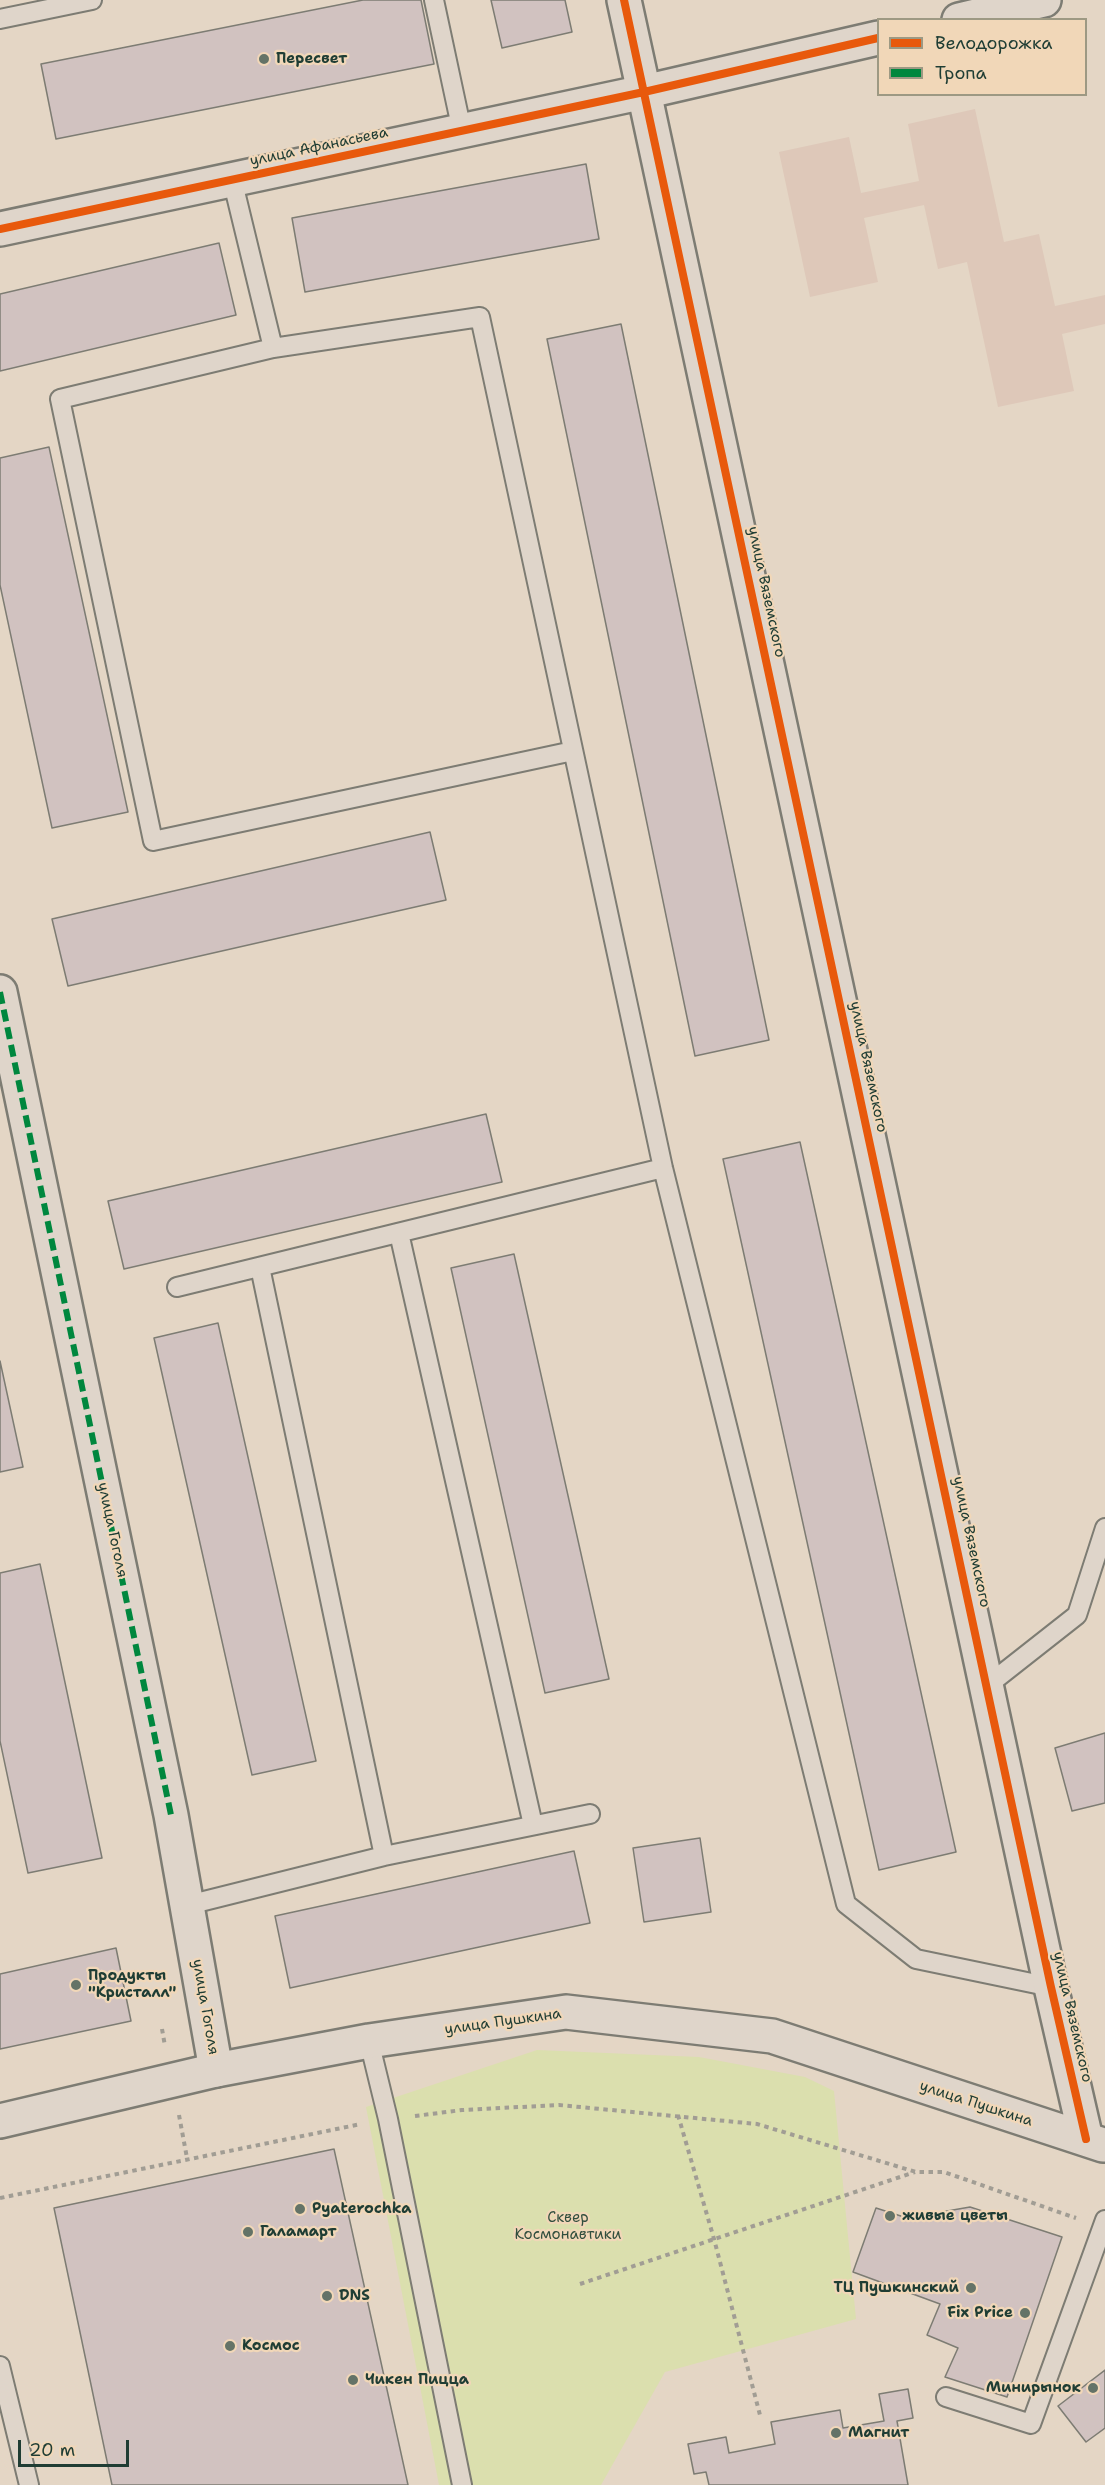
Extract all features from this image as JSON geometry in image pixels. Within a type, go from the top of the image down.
[{"type":"street","name":"улица Вяземского","points":[[624,0],[988,1685],[1051,1987],[1096,2143]]},
{"type":"street","points":[[968,18],[1044,0]]},
{"type":"street","name":"улица Афанасьева","points":[[0,229],[644,92],[877,38]]},
{"type":"street","name":"улица Гоголя","points":[[0,992],[9,1078],[171,1815],[216,2070]]},
{"type":"street","name":"улица Пушкина","points":[[0,2121],[216,2070],[369,2041],[566,2012],[772,2037],[1096,2143]]},
{"type":"lane","points":[[0,19],[92,0]]},
{"type":"lane","points":[[434,0],[462,131]]},
{"type":"lane","points":[[232,179],[273,348]]},
{"type":"lane","points":[[573,751],[153,841],[60,399],[273,348],[480,317],[663,1168],[846,1905],[916,1959],[1051,1987]]},
{"type":"lane","points":[[177,1287],[663,1168]]},
{"type":"lane","points":[[399,1233],[533,1825]]},
{"type":"lane","points":[[260,1267],[384,1856]]},
{"type":"lane","points":[[988,1685],[1077,1615],[1105,1528]]},
{"type":"lane","points":[[188,1905],[384,1856],[590,1814]]},
{"type":"lane","points":[[369,2041],[388,2119],[462,2485]]},
{"type":"lane","points":[[946,2397],[1031,2424],[1104,2224]]},
{"type":"lane","points":[[0,2366],[29,2485]]},
{"type":"path","points":[[0,2198],[187,2158],[388,2119],[462,2110],[559,2105],[757,2124],[916,2172],[944,2172],[1104,2224]]},
{"type":"path","points":[[678,2115],[714,2239],[760,2415]]},
{"type":"path","points":[[580,2284],[916,2172]]},
{"type":"shaded area","points":[[975,109],[1004,242],[1039,234],[1055,306],[1105,295],[1105,324],[1062,334],[1074,391],[998,407],[967,262],[938,269],[924,205],[864,218],[878,282],[810,297],[779,152],[849,137],[861,193],[919,181],[908,124]]},
{"type":"green space","name":"Сквер Космонавтики","points":[[537,2050],[699,2057],[805,2077],[834,2091],[856,2319],[665,2372],[601,2485],[439,2485],[366,2107]]},
{"type":"building","points":[[363,0],[421,0],[434,64],[56,139],[41,64]]},
{"type":"building","points":[[491,0],[565,0],[572,32],[502,48]]},
{"type":"building","points":[[586,164],[599,239],[305,292],[292,218]]},
{"type":"building","points":[[219,243],[236,315],[0,371],[0,294]]},
{"type":"building","points":[[621,324],[769,1040],[695,1056],[547,339]]},
{"type":"building","points":[[49,447],[128,812],[52,828],[0,585],[0,458]]},
{"type":"building","points":[[430,832],[446,900],[68,986],[52,919]]},
{"type":"building","points":[[486,1114],[502,1182],[124,1269],[108,1201]]},
{"type":"building","points":[[800,1142],[956,1852],[879,1870],[723,1159]]},
{"type":"building","points":[[514,1254],[609,1679],[545,1693],[451,1268]]},
{"type":"building","points":[[218,1323],[316,1761],[252,1775],[154,1338]]},
{"type":"building","points":[[0,1361],[23,1467],[0,1472]]},
{"type":"building","points":[[40,1564],[102,1858],[28,1873],[0,1741],[0,1573]]},
{"type":"building","points":[[1105,1733],[1105,1803],[1072,1811],[1055,1748]]},
{"type":"building","points":[[700,1838],[711,1912],[644,1922],[633,1848]]},
{"type":"building","points":[[574,1851],[590,1923],[290,1988],[275,1916]]},
{"type":"building","points":[[116,1948],[131,2021],[0,2049],[0,1974]]},
{"type":"building","name":"Космос","points":[[334,2149],[408,2485],[112,2485],[54,2208]]},
{"type":"building","name":"ТЦ Пушкинский","points":[[970,2207],[1062,2237],[1007,2397],[945,2377],[958,2348],[927,2335],[940,2304],[853,2272],[876,2208],[907,2218]]},
{"type":"building","name":"Минирынок","points":[[1105,2370],[1105,2428],[1086,2442],[1058,2406]]},
{"type":"building","name":"Магнит","points":[[908,2389],[913,2418],[897,2421],[908,2485],[709,2485],[706,2472],[694,2474],[688,2444],[726,2437],[729,2453],[775,2444],[771,2422],[840,2410],[843,2428],[884,2421],[879,2394]]},
{"type":"marked path","points":[[0,992],[171,1815]]},
{"type":"cycle path","points":[[624,0],[1051,1987],[1086,2139]]},
{"type":"cycle path","points":[[0,229],[644,92],[877,38]]},
{"type":"place","name":"Пересвет","points":[[264,59]]},
{"type":"place","name":"Продукты \"Кристалл\"","points":[[76,1985]]},
{"type":"place","name":"Pyaterochka","points":[[300,2209]]},
{"type":"place","name":"живые цветы","points":[[890,2216]]},
{"type":"place","name":"Галамарт","points":[[248,2232]]},
{"type":"place","name":"ТЦ Пушкинский","points":[[971,2288]]},
{"type":"place","name":"DNS","points":[[327,2296]]},
{"type":"place","name":"Fix Price","points":[[1025,2313]]},
{"type":"place","name":"Космос","points":[[230,2346]]},
{"type":"place","name":"Чикен Пицца","points":[[353,2380]]},
{"type":"place","name":"Минирынок","points":[[1093,2388]]},
{"type":"place","name":"Магнит","points":[[836,2433]]}]
